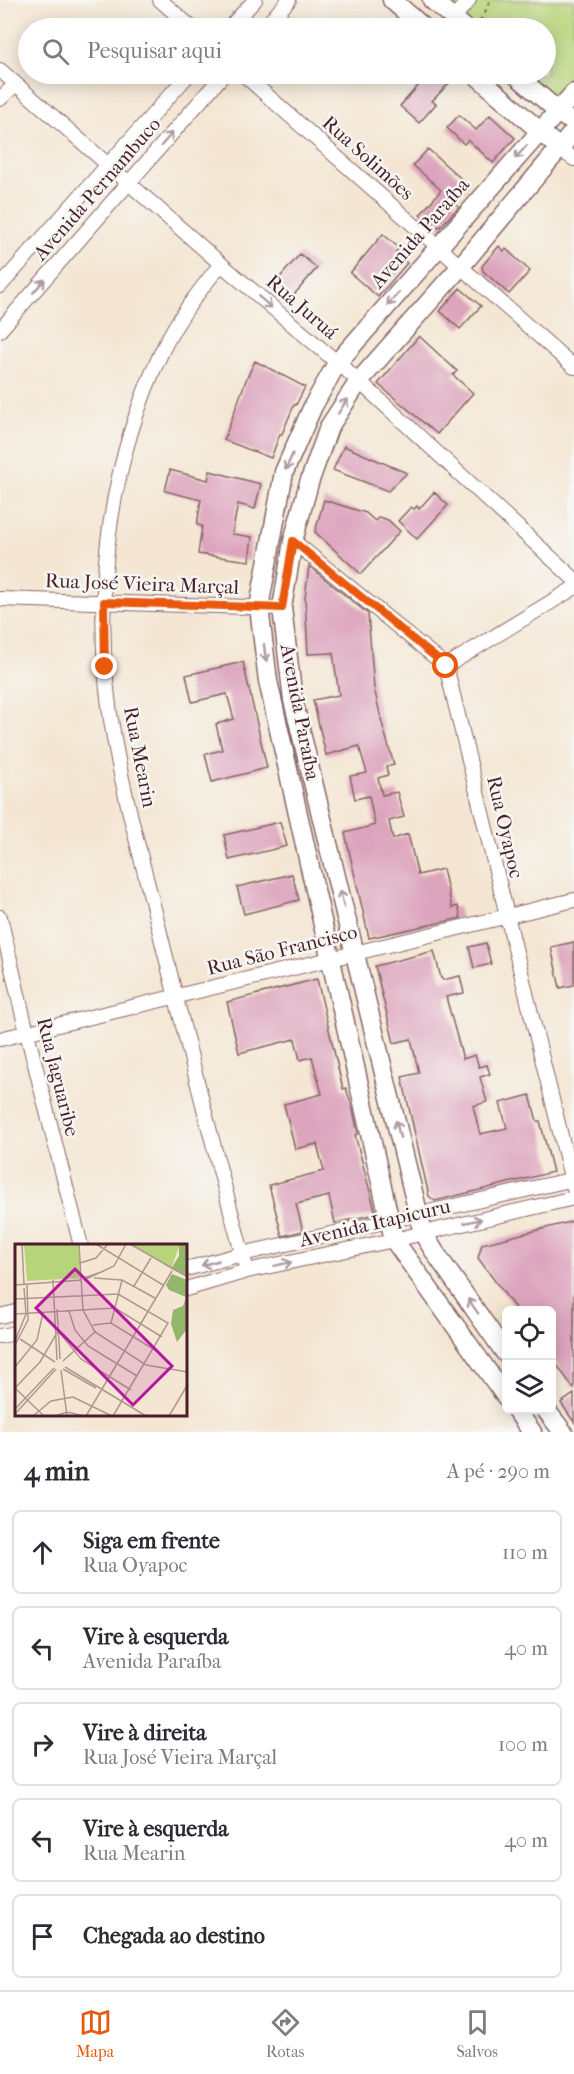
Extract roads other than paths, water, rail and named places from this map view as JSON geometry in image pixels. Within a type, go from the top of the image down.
[{"type":"main road","points":[[392,0],[413,18]]},
{"type":"main road","points":[[432,0],[458,18]]},
{"type":"main road","points":[[486,84],[567,154]]},
{"type":"main road","points":[[527,84],[574,125]]},
{"type":"main road","name":"Avenida Paraíba","points":[[502,1390],[394,1240],[268,681],[259,608],[284,472],[313,406],[337,363],[574,93]]},
{"type":"main road","name":"Avenida Paraíba","points":[[502,1346],[423,1233],[293,700],[282,608],[293,541],[309,483],[329,427],[359,381],[460,266],[567,154],[574,131]]},
{"type":"main road","points":[[287,769],[308,764]]},
{"type":"main road","points":[[521,1414],[532,1432]]},
{"type":"main road","points":[[549,1414],[563,1432]]},
{"type":"street","points":[[160,0],[181,18]]},
{"type":"street","points":[[238,18],[255,0]]},
{"type":"street","points":[[273,18],[289,0]]},
{"type":"street","points":[[466,18],[469,0]]},
{"type":"street","name":"Rua Juruá","points":[[0,70],[221,264],[359,381],[574,579]]},
{"type":"street","points":[[0,99],[16,84]]},
{"type":"street","name":"Avenida Pernambuco","points":[[0,286],[180,84]]},
{"type":"street","name":"Avenida Pernambuco","points":[[0,330],[215,84]]},
{"type":"street","name":"Rua Solimões","points":[[254,84],[574,367]]},
{"type":"street","name":"Rua Mearin","points":[[221,264],[190,303],[163,350],[124,453],[110,515],[104,602],[105,667],[114,743],[175,997],[248,1271]]},
{"type":"street","points":[[293,541],[446,666],[574,588]]},
{"type":"street","name":"Rua José Vieira Marçal","points":[[0,599],[282,608]]},
{"type":"street","name":"Rua Oyapoc","points":[[446,666],[573,1182]]},
{"type":"street","name":"Rua São Francisco","points":[[0,1039],[574,900]]},
{"type":"street","name":"Rua Jaguaribe","points":[[0,917],[80,1244]]},
{"type":"street","name":"Avenida Itapicuru","points":[[188,1268],[242,1254],[573,1182]]},
{"type":"street","name":"Avenida Itapicuru","points":[[188,1288],[248,1271],[574,1198]]},
{"type":"street","points":[[0,1316],[15,1312]]},
{"type":"street","points":[[0,1336],[15,1333]]}]
